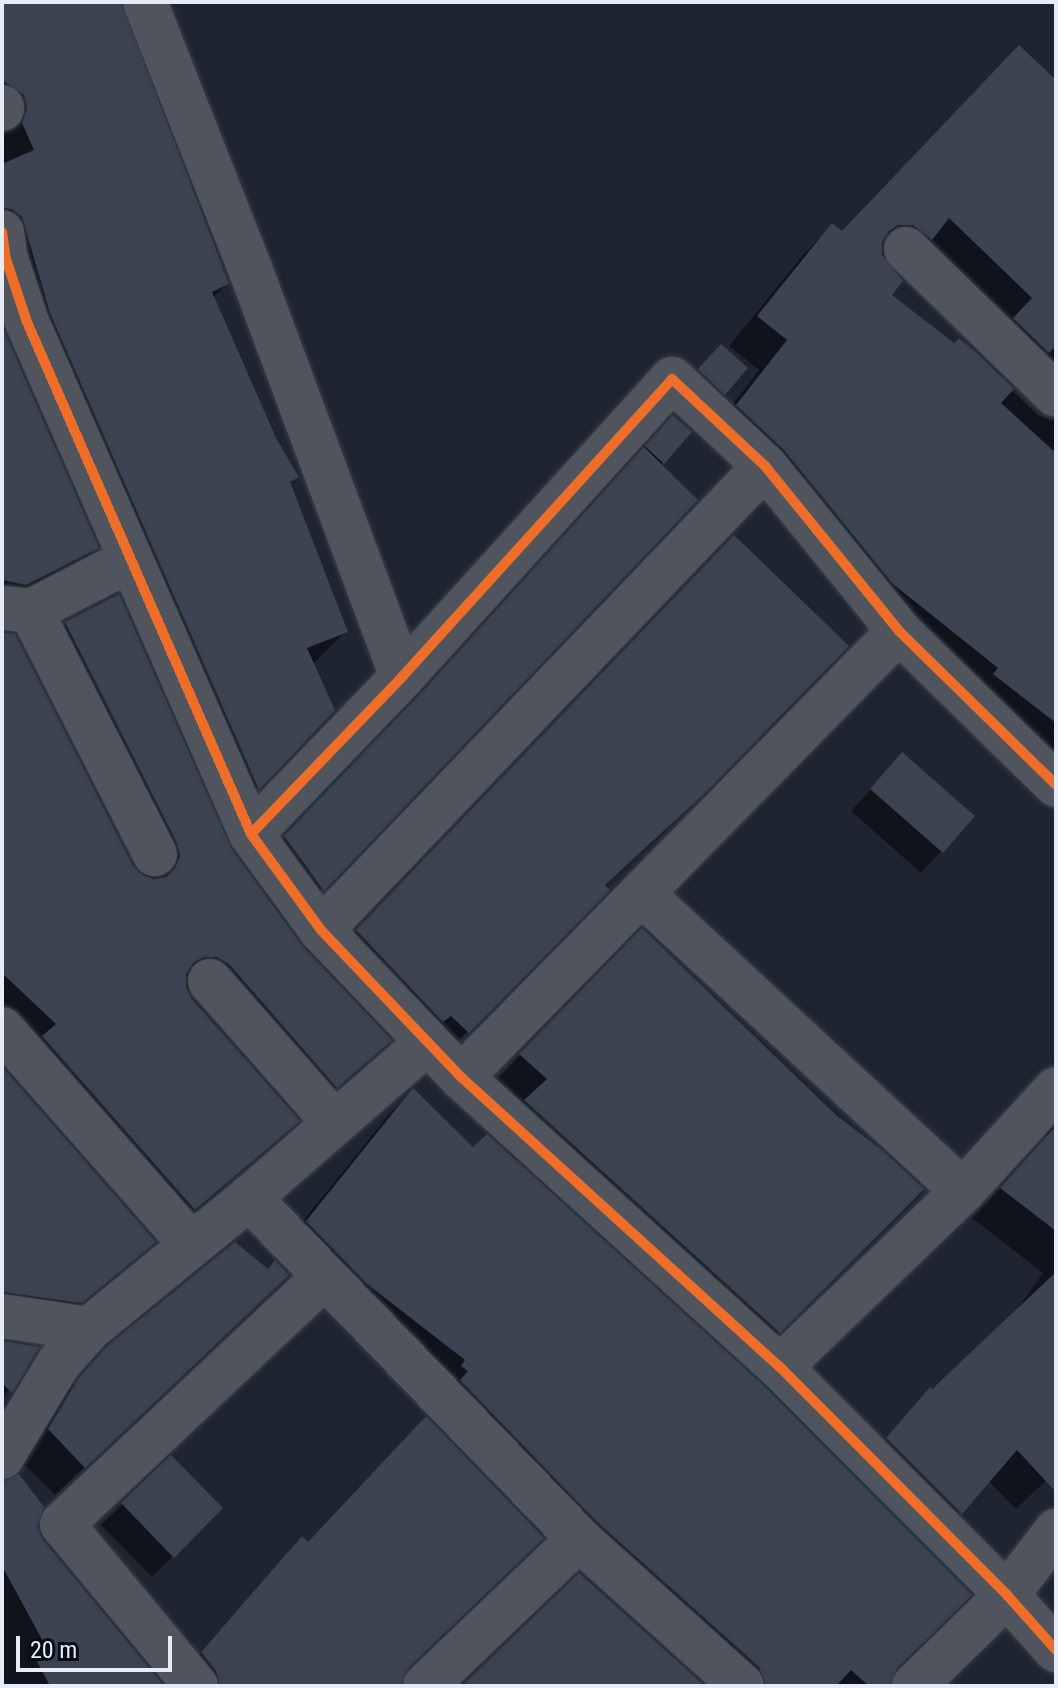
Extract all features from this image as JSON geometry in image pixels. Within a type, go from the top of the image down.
[{"type":"street","points":[[145,2],[251,271],[402,677]]},
{"type":"street","points":[[3,249],[27,322],[251,834],[321,930],[461,1077],[780,1367],[1007,1595],[1056,1650]]},
{"type":"street","points":[[906,249],[1056,395]]},
{"type":"street","points":[[251,834],[402,677],[672,379],[765,466],[899,631],[1056,785]]},
{"type":"street","points":[[321,930],[765,466]]},
{"type":"street","points":[[130,560],[17,609],[155,854]]},
{"type":"street","points":[[461,1077],[899,631]]},
{"type":"street","points":[[642,894],[963,1191]]},
{"type":"street","points":[[210,981],[334,1122]]},
{"type":"street","points":[[2,1029],[191,1244]]},
{"type":"street","points":[[2,1457],[58,1364],[89,1329],[249,1198],[428,1042]]},
{"type":"street","points":[[780,1367],[963,1191],[1056,1089]]},
{"type":"street","points":[[249,1198],[579,1539],[742,1686]]},
{"type":"street","points":[[196,1686],[62,1524],[325,1276]]},
{"type":"street","points":[[2,1316],[89,1329]]},
{"type":"street","points":[[914,1686],[1007,1595],[1056,1531]]},
{"type":"street","points":[[439,1682],[579,1539]]},
{"type":"building","points":[[2,2],[121,2],[229,284],[212,292],[277,440],[299,477],[290,482],[348,632],[307,648],[335,710],[259,790],[50,313],[22,217],[12,209],[2,208],[2,164],[34,150],[22,123],[27,109],[24,95],[2,80]]},
{"type":"building","points":[[1019,45],[1056,80],[1056,346],[1049,353],[1013,318],[1032,298],[949,218],[932,240],[913,225],[898,225],[889,231],[882,242],[882,255],[903,281],[892,295],[954,343],[959,338],[978,354],[1014,389],[1001,403],[1056,453],[1056,723],[993,674],[998,668],[893,584],[784,450],[736,405],[787,340],[757,316],[832,223],[842,231]]},
{"type":"building","points":[[2,326],[99,548],[26,585],[2,580]]},
{"type":"building","points":[[721,344],[748,368],[725,395],[698,369]]},
{"type":"building","points":[[673,415],[692,432],[664,464],[645,446]]},
{"type":"building","points":[[644,447],[698,500],[324,891],[284,836],[420,694]]},
{"type":"building","points":[[734,535],[849,646],[705,793],[605,885],[610,890],[469,1033],[451,1016],[443,1022],[356,930]]},
{"type":"building","points":[[119,594],[231,848],[303,947],[392,1040],[337,1088],[229,964],[217,957],[204,957],[194,962],[186,974],[186,987],[191,998],[300,1121],[195,1210],[42,1036],[56,1024],[2,973],[2,636],[5,633],[15,634],[133,866],[142,875],[154,879],[166,877],[175,868],[180,856],[177,843],[65,622]]},
{"type":"building","points":[[902,752],[975,816],[943,853],[870,789]]},
{"type":"building","points":[[642,928],[837,1116],[882,1150],[924,1189],[780,1333],[524,1100],[547,1079],[519,1054]]},
{"type":"building","points":[[4,1069],[156,1242],[82,1303],[2,1292]]},
{"type":"building","points":[[413,1088],[473,1147],[487,1134],[763,1385],[972,1595],[897,1668],[890,1686],[869,1686],[851,1670],[836,1686],[766,1686],[759,1667],[596,1521],[460,1380],[468,1371],[461,1366],[465,1360],[367,1284],[306,1221]]},
{"type":"building","points":[[1056,1126],[1056,1231],[1000,1188]]},
{"type":"building","points":[[235,1242],[268,1269],[275,1260],[289,1275],[85,1468],[48,1429],[78,1379],[106,1347]]},
{"type":"building","points":[[1056,1272],[1056,1492],[1017,1450],[962,1514],[886,1438],[930,1387],[932,1389]]},
{"type":"building","points":[[2,1341],[40,1347],[12,1393],[2,1383]]},
{"type":"building","points":[[426,1416],[544,1538],[408,1668],[401,1686],[220,1686],[216,1671],[201,1652],[302,1536],[308,1542]]},
{"type":"building","points":[[171,1455],[223,1508],[174,1558],[121,1503]]},
{"type":"building","points":[[19,1474],[44,1507],[37,1528],[43,1540],[164,1686],[50,1686],[32,1652],[45,1645],[2,1566],[2,1482]]},
{"type":"building","points":[[579,1573],[705,1686],[468,1686],[465,1683]]},
{"type":"cycle path","points":[[2,232],[6,259],[27,322],[251,834],[321,930],[461,1077],[780,1367],[1007,1595],[1056,1650]]},
{"type":"cycle path","points":[[251,834],[402,677],[672,379],[765,466],[899,631],[1056,785]]}]
